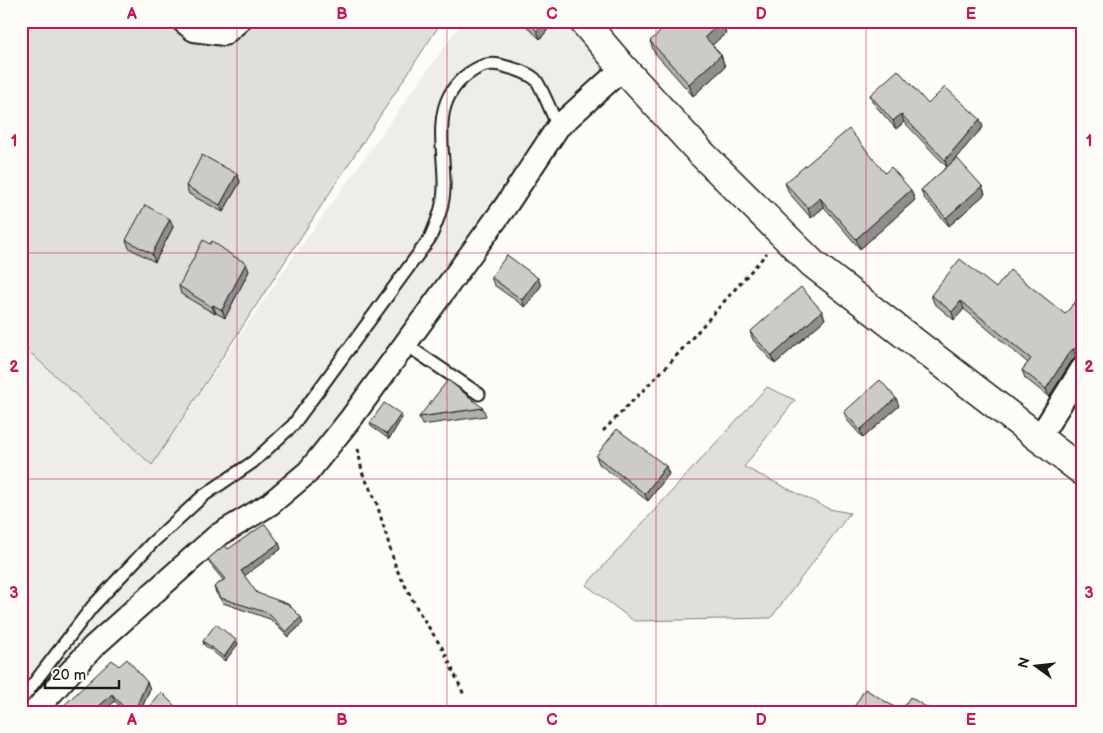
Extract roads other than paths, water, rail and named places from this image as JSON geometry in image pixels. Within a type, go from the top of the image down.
[{"type":"main road","points":[[583,21],[622,68],[701,153],[813,264],[1082,471]]},
{"type":"street","points":[[183,21],[194,30],[224,34],[239,21]]},
{"type":"street","points":[[34,712],[93,647],[217,536],[270,504],[308,472],[352,417],[505,207],[558,127],[622,68]]},
{"type":"street","points":[[1039,438],[1082,369]]},
{"type":"lane","points":[[21,700],[92,607],[152,543],[203,496],[253,462],[293,424],[430,238],[438,218],[444,188],[441,149],[442,118],[447,101],[461,80],[476,68],[491,62],[524,73],[536,79],[558,127]]},
{"type":"lane","points":[[405,344],[479,394]]}]
